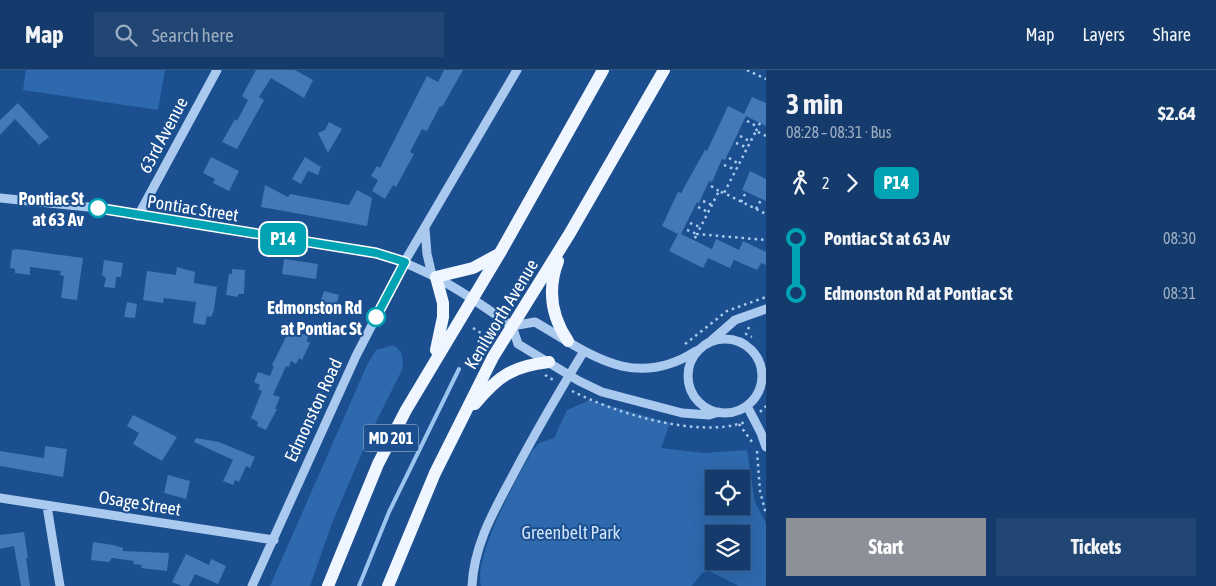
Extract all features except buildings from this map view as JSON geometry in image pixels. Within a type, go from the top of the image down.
[{"type":"main road","name":"Kenilworth Avenue","points":[[328,586],[378,464],[434,360],[500,253],[603,70]]},
{"type":"main road","name":"Kenilworth Avenue","points":[[388,586],[435,473],[493,357],[570,234],[664,70]]},
{"type":"main road","points":[[568,341],[555,320],[552,302],[555,270],[570,234]]},
{"type":"main road","points":[[434,360],[443,317],[443,302],[434,276],[473,268],[500,253]]},
{"type":"main road","points":[[462,420],[482,395],[505,373],[532,364],[549,362]]},
{"type":"street","name":"63rd Avenue","points":[[138,216],[217,70]]},
{"type":"street","name":"Edmonston Road","points":[[252,586],[356,356],[405,262],[517,70]]},
{"type":"street","name":"Pontiac Street","points":[[0,198],[98,208],[138,216],[376,253],[405,262],[434,276],[512,326]]},
{"type":"street","points":[[425,228],[427,254],[434,276]]},
{"type":"street","points":[[719,412],[701,404],[694,396],[689,384],[691,362],[706,344],[729,339],[739,342],[754,353],[763,365],[760,387],[747,406],[729,412],[709,415],[682,413],[619,398],[583,384],[518,344],[512,326],[535,322],[584,351],[617,366],[641,369],[664,366],[683,359],[706,344],[735,320],[766,309]]},
{"type":"street","points":[[472,586],[474,558],[485,529],[584,351]]},
{"type":"street","points":[[747,406],[762,433],[766,447]]},
{"type":"street","name":"Osage Street","points":[[0,498],[274,540]]},
{"type":"street","points":[[47,506],[60,586]]},
{"type":"path","points":[[748,70],[766,79]]},
{"type":"path","points":[[747,121],[758,126]]},
{"type":"path","points":[[724,193],[761,121]]},
{"type":"path","points":[[756,131],[766,136]]},
{"type":"path","points":[[740,136],[751,142]]},
{"type":"path","points":[[736,143],[748,148]]},
{"type":"path","points":[[729,158],[739,164]]},
{"type":"path","points":[[724,164],[736,170]]},
{"type":"path","points":[[710,186],[766,214]]},
{"type":"path","points":[[693,242],[719,191]]},
{"type":"path","points":[[741,202],[746,192]]},
{"type":"path","points":[[756,209],[761,200]]},
{"type":"path","points":[[703,201],[712,205]]},
{"type":"path","points":[[698,207],[708,212]]},
{"type":"path","points":[[690,223],[700,227]]},
{"type":"path","points":[[687,230],[697,234],[766,240]]},
{"type":"path","points":[[679,348],[727,310],[766,297]]},
{"type":"path","points":[[473,328],[489,338]]},
{"type":"path","points":[[577,394],[583,384]]},
{"type":"path","points":[[739,424],[754,443],[757,452],[760,491],[766,514]]},
{"type":"green space","points":[[26,70],[165,70],[158,110],[23,90]]},
{"type":"green space","points":[[393,345],[402,356],[402,370],[369,436],[332,523],[310,586],[270,586],[367,365],[376,350]]},
{"type":"green space","name":"Greenbelt Park","points":[[590,400],[670,423],[661,448],[704,453],[747,450],[755,502],[766,523],[766,586],[739,586],[709,571],[702,573],[692,586],[481,586],[480,572],[483,556],[507,498],[532,451],[539,443],[554,438],[567,410]]},
{"type":"waterway","points":[[359,586],[389,512],[459,369]]},
{"type":"bus line","name":"P14","points":[[98,208],[138,216],[376,253],[405,262],[376,317]]},
{"type":"place","name":"Pontiac St at 63 Av","points":[[98,208]]},
{"type":"place","name":"Edmonston Rd at Pontiac St","points":[[376,317]]}]
